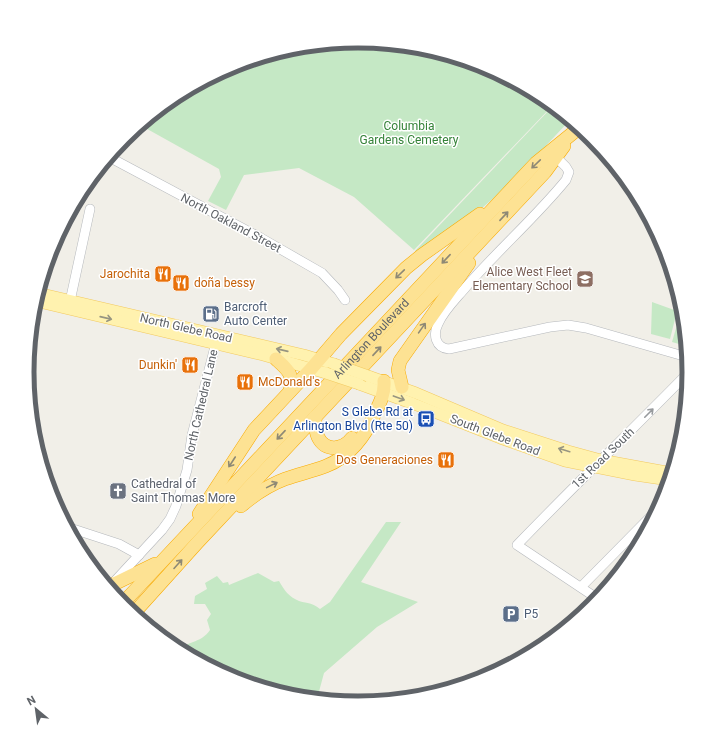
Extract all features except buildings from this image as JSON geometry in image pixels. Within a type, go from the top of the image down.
[{"type":"highway","name":"Arlington Boulevard","points":[[126,599],[536,163],[574,131]]},
{"type":"highway","name":"Arlington Boulevard","points":[[137,610],[197,543],[545,172],[575,132]]},
{"type":"highway","points":[[183,539],[250,436],[315,364],[406,268],[504,197]]},
{"type":"highway","points":[[402,387],[398,370],[400,360],[466,268],[488,233]]},
{"type":"highway","points":[[276,359],[287,369],[290,374],[292,380],[290,391]]},
{"type":"highway","points":[[315,417],[317,434],[323,443],[332,448],[341,447],[351,440],[364,422],[381,388]]},
{"type":"highway","points":[[197,543],[248,500],[261,491],[284,479],[326,466],[346,454],[358,442],[373,419],[381,388]]},
{"type":"highway","points":[[113,585],[163,560]]},
{"type":"highway","points":[[141,614],[157,594],[160,585]]},
{"type":"main road","name":"North Glebe Road","points":[[43,295],[69,305]]},
{"type":"main road","name":"North Glebe Road","points":[[42,302],[69,305],[216,340],[304,355],[326,373]]},
{"type":"main road","name":"North Glebe Road","points":[[216,340],[276,359],[315,364],[334,364]]},
{"type":"main road","name":"South Glebe Road","points":[[334,364],[368,376],[381,388],[402,387],[439,408]]},
{"type":"main road","name":"South Glebe Road","points":[[326,373],[359,384],[381,388],[439,408],[565,460],[666,472]]},
{"type":"main road","name":"South Glebe Road","points":[[597,463],[635,475],[664,479]]},
{"type":"street","points":[[556,157],[566,167],[568,172],[566,180],[478,274],[440,319],[435,332],[436,340],[442,347],[449,349],[550,327],[568,325],[586,328],[681,355]]},
{"type":"street","name":"North Oakland Street","points":[[114,159],[261,238],[322,273],[338,290],[344,300]]},
{"type":"street","points":[[69,305],[90,209]]},
{"type":"street","name":"North Cathedral Lane","points":[[112,583],[162,530],[170,519],[176,506],[187,470],[192,435],[216,340]]},
{"type":"street","name":"1st Road South","points":[[581,587],[517,545],[682,379]]},
{"type":"street","points":[[593,596],[581,587],[647,521]]},
{"type":"street","points":[[74,529],[120,544],[139,556]]},
{"type":"green space","name":"Columbia Gardens Cemetery","points":[[358,48],[379,49],[400,51],[442,60],[482,73],[520,92],[548,110],[414,250],[354,197],[299,168],[244,175],[226,210],[208,201],[221,177],[219,169],[145,128],[178,103],[234,73],[274,60],[316,51]]},
{"type":"green space","points":[[549,111],[566,124],[501,191],[469,219],[419,255],[415,251]]},
{"type":"green space","points":[[652,302],[676,311],[670,339],[651,334]]},
{"type":"green space","points":[[678,322],[680,344],[672,342]]},
{"type":"green space","points":[[386,522],[401,522],[361,582],[418,602],[377,627],[324,673],[318,694],[274,685],[234,672],[184,646],[203,637],[210,630],[207,620],[211,614],[205,604],[194,604],[195,596],[207,589],[205,583],[217,576],[223,583],[228,582],[229,585],[258,573],[274,582],[279,581],[287,593],[299,601],[312,604],[320,609],[330,602]]},
{"type":"place","name":"Jarochita","points":[[163,274]]},
{"type":"place","name":"Alice West Fleet Elementary School","points":[[585,279]]},
{"type":"place","name":"doña bessy","points":[[181,283]]},
{"type":"place","name":"Barcroft Auto Center","points":[[211,314]]},
{"type":"place","name":"Dunkin'","points":[[190,365]]},
{"type":"place","name":"McDonald's","points":[[245,382]]},
{"type":"place","name":"S Glebe Rd at Arlington Blvd (Rte 50)","points":[[426,419]]},
{"type":"place","name":"Dos Generaciones","points":[[446,460]]},
{"type":"place","name":"Cathedral of Saint Thomas More","points":[[118,491]]},
{"type":"place","name":"P5","points":[[511,614]]}]
